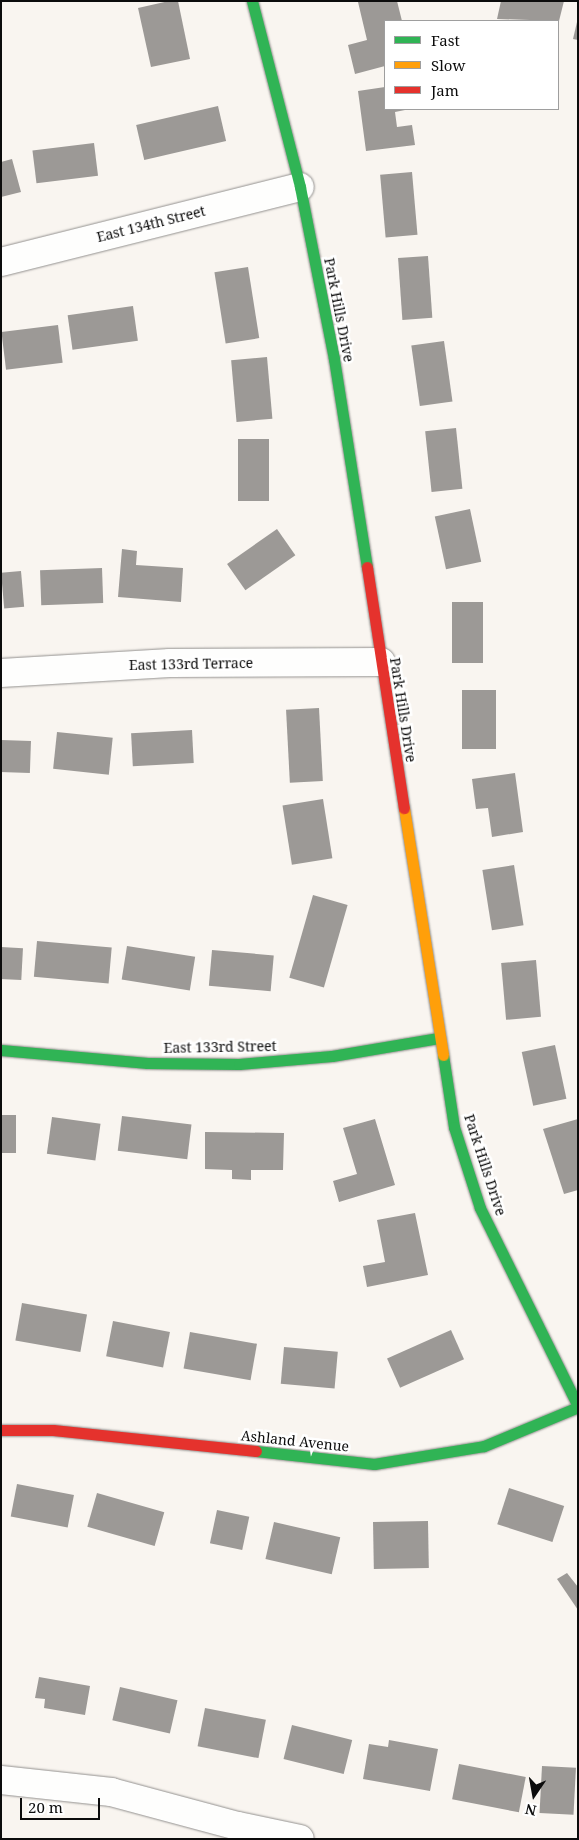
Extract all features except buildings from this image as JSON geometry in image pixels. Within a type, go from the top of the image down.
[{"type":"street","name":"Park Hills Drive","points":[[252,1],[300,187],[334,358],[438,1038],[454,1127],[480,1208],[578,1406]]},
{"type":"street","name":"East 134th Street","points":[[1,262],[300,187]]},
{"type":"street","name":"East 133rd Terrace","points":[[1,672],[170,663],[381,662]]},
{"type":"street","name":"East 133rd Street","points":[[1,1050],[146,1063],[239,1064],[332,1056],[438,1038]]},
{"type":"street","name":"Ashland Avenue","points":[[1,1430],[53,1430],[374,1464],[484,1446],[578,1406]]},
{"type":"street","points":[[1,1780],[111,1792],[238,1826],[300,1839]]},
{"type":"traffic: fast","points":[[252,1],[300,187],[334,359],[367,567]]},
{"type":"traffic: fast","points":[[1,1050],[147,1063],[239,1064],[332,1056],[438,1038]]},
{"type":"traffic: fast","points":[[443,1055],[454,1127],[480,1208],[578,1406]]},
{"type":"traffic: fast","points":[[256,1451],[374,1464],[484,1446],[578,1407]]},
{"type":"traffic: slow","points":[[404,808],[443,1055]]},
{"type":"traffic: jam","points":[[367,567],[404,808]]},
{"type":"traffic: jam","points":[[1,1430],[53,1430],[256,1451]]}]
